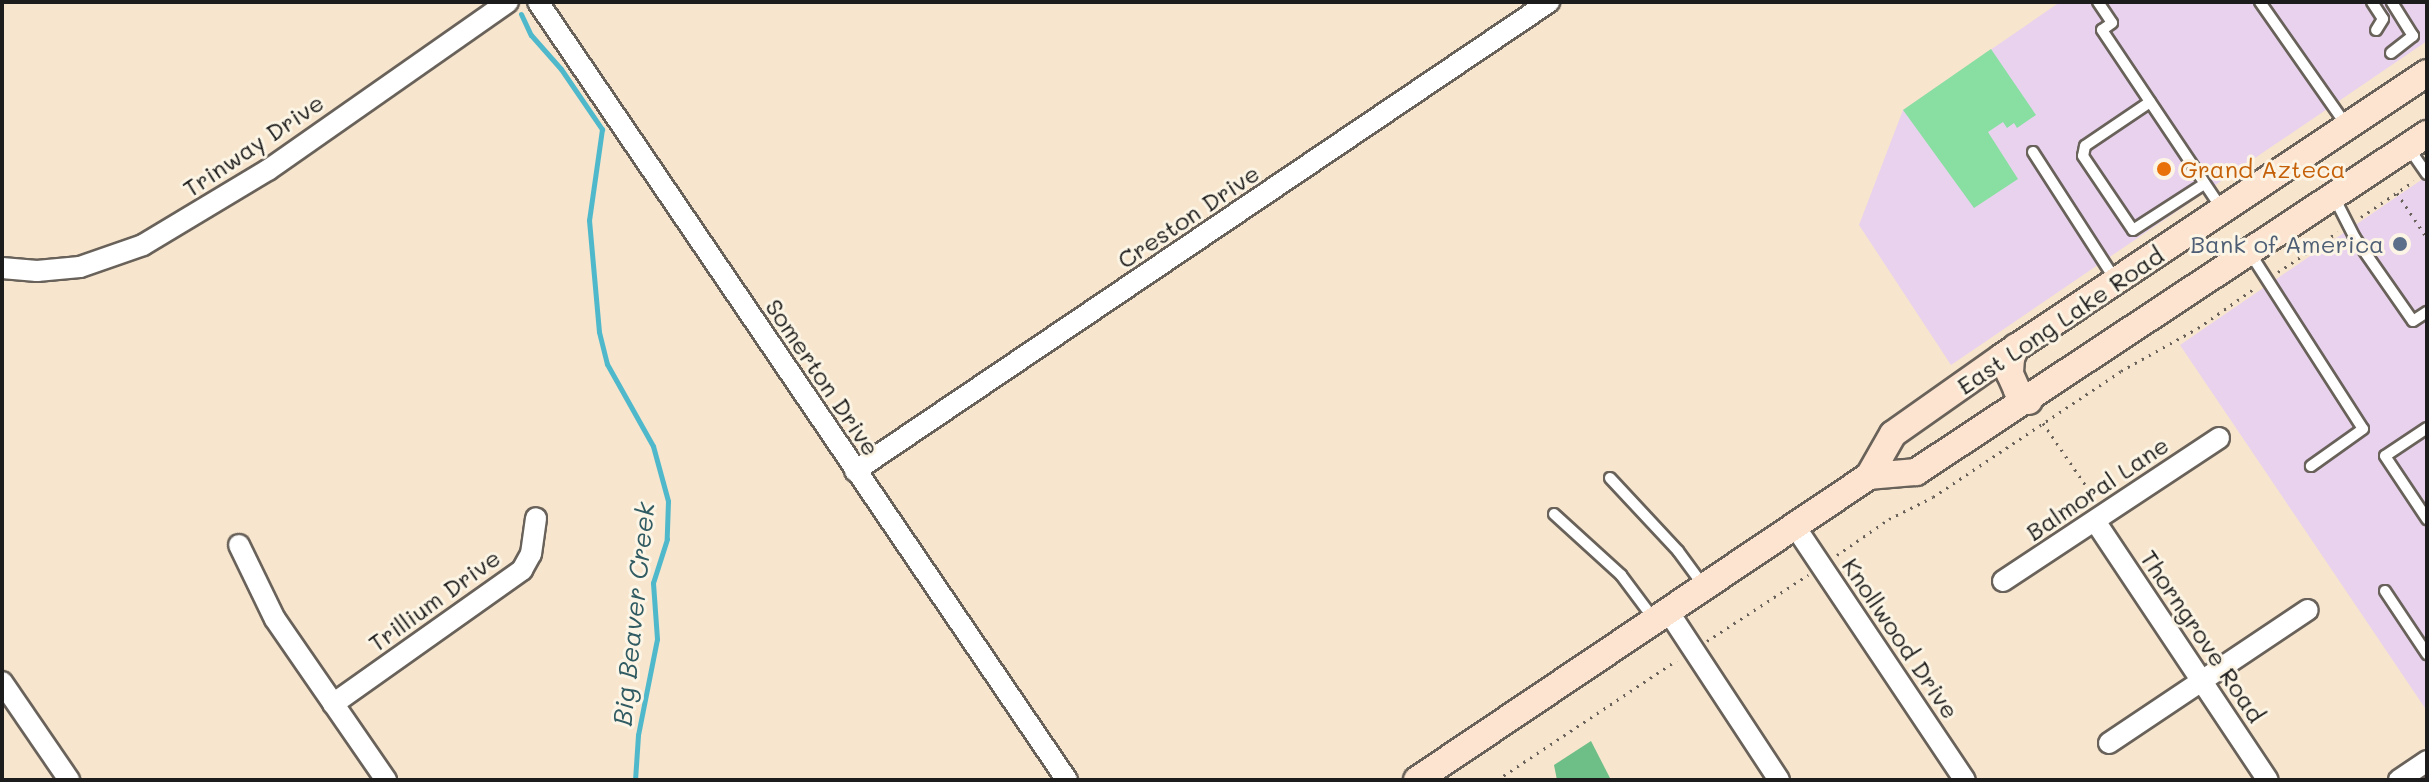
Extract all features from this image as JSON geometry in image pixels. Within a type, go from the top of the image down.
[{"type":"main road","name":"East Long Lake Road","points":[[1417,780],[1869,476],[1893,434],[2016,347],[2427,73]]},
{"type":"main road","name":"East Long Lake Road","points":[[1869,476],[1916,472],[2036,412],[2250,253],[2418,140]]},
{"type":"main road","points":[[2016,347],[2011,358],[2010,374],[2017,390],[2036,412]]},
{"type":"street","name":"Trinway Drive","points":[[2,268],[37,271],[80,267],[143,245],[268,170],[508,2]]},
{"type":"street","name":"Somerton Drive","points":[[538,2],[1067,780]]},
{"type":"street","name":"Creston Drive","points":[[855,471],[1549,2]]},
{"type":"street","name":"Balmoral Lane","points":[[2003,581],[2219,438]]},
{"type":"street","name":"Thorngrove Road","points":[[2100,517],[2201,680],[2268,780]]},
{"type":"street","name":"Trillium Drive","points":[[333,704],[522,570],[531,554],[536,518]]},
{"type":"street","name":"Knollwood Drive","points":[[1794,525],[1965,780]]},
{"type":"street","points":[[239,545],[275,619],[386,780]]},
{"type":"street","points":[[2109,743],[2308,610]]},
{"type":"street","points":[[1661,615],[1779,780]]},
{"type":"street","points":[[2,682],[69,780]]},
{"type":"street","points":[[2399,780],[2427,761]]},
{"type":"lane","points":[[2098,2],[2112,23],[2102,30],[2222,209]]},
{"type":"lane","points":[[2260,2],[2347,126]]},
{"type":"lane","points":[[2372,2],[2383,19],[2376,30]]},
{"type":"lane","points":[[2391,53],[2413,36],[2392,2]]},
{"type":"lane","points":[[2150,102],[2085,146],[2083,156],[2133,230],[2204,184]]},
{"type":"lane","points":[[2418,140],[2427,174]]},
{"type":"lane","points":[[2033,152],[2117,280]]},
{"type":"lane","points":[[2334,197],[2355,238],[2413,321],[2427,312]]},
{"type":"lane","points":[[2250,253],[2363,429],[2311,466]]},
{"type":"lane","points":[[2427,428],[2385,456],[2427,519]]},
{"type":"lane","points":[[1610,478],[1678,551],[1704,587]]},
{"type":"lane","points":[[1554,514],[1661,615]]},
{"type":"lane","points":[[2385,591],[2427,654]]},
{"type":"path","points":[[2353,223],[2415,180]]},
{"type":"path","points":[[2397,193],[2427,238]]},
{"type":"path","points":[[1833,558],[1889,519],[1933,497],[2036,412],[2121,371],[2198,328],[2340,231]]},
{"type":"path","points":[[2036,412],[2100,517]]},
{"type":"path","points":[[1705,643],[1808,574]]},
{"type":"path","points":[[1497,780],[1683,655]]},
{"type":"shaded area","points":[[2060,2],[2427,2],[2427,41],[1951,365],[1859,225],[1903,110]]},
{"type":"shaded area","points":[[2427,176],[2427,711],[2180,345]]},
{"type":"green space","points":[[1991,49],[2036,115],[2017,128],[2014,123],[2007,128],[2003,122],[1988,132],[2018,179],[1974,208],[1903,110]]},
{"type":"green space","points":[[1591,741],[1611,780],[1557,780],[1554,765]]},
{"type":"waterway","name":"Big Beaver Creek","points":[[521,14],[531,35],[561,69],[602,129],[589,220],[599,332],[607,364],[653,446],[668,501],[667,539],[653,583],[657,639],[638,735],[635,780]]},
{"type":"place","name":"Grand Azteca","points":[[2164,169]]},
{"type":"place","name":"Bank of America","points":[[2400,244]]}]
